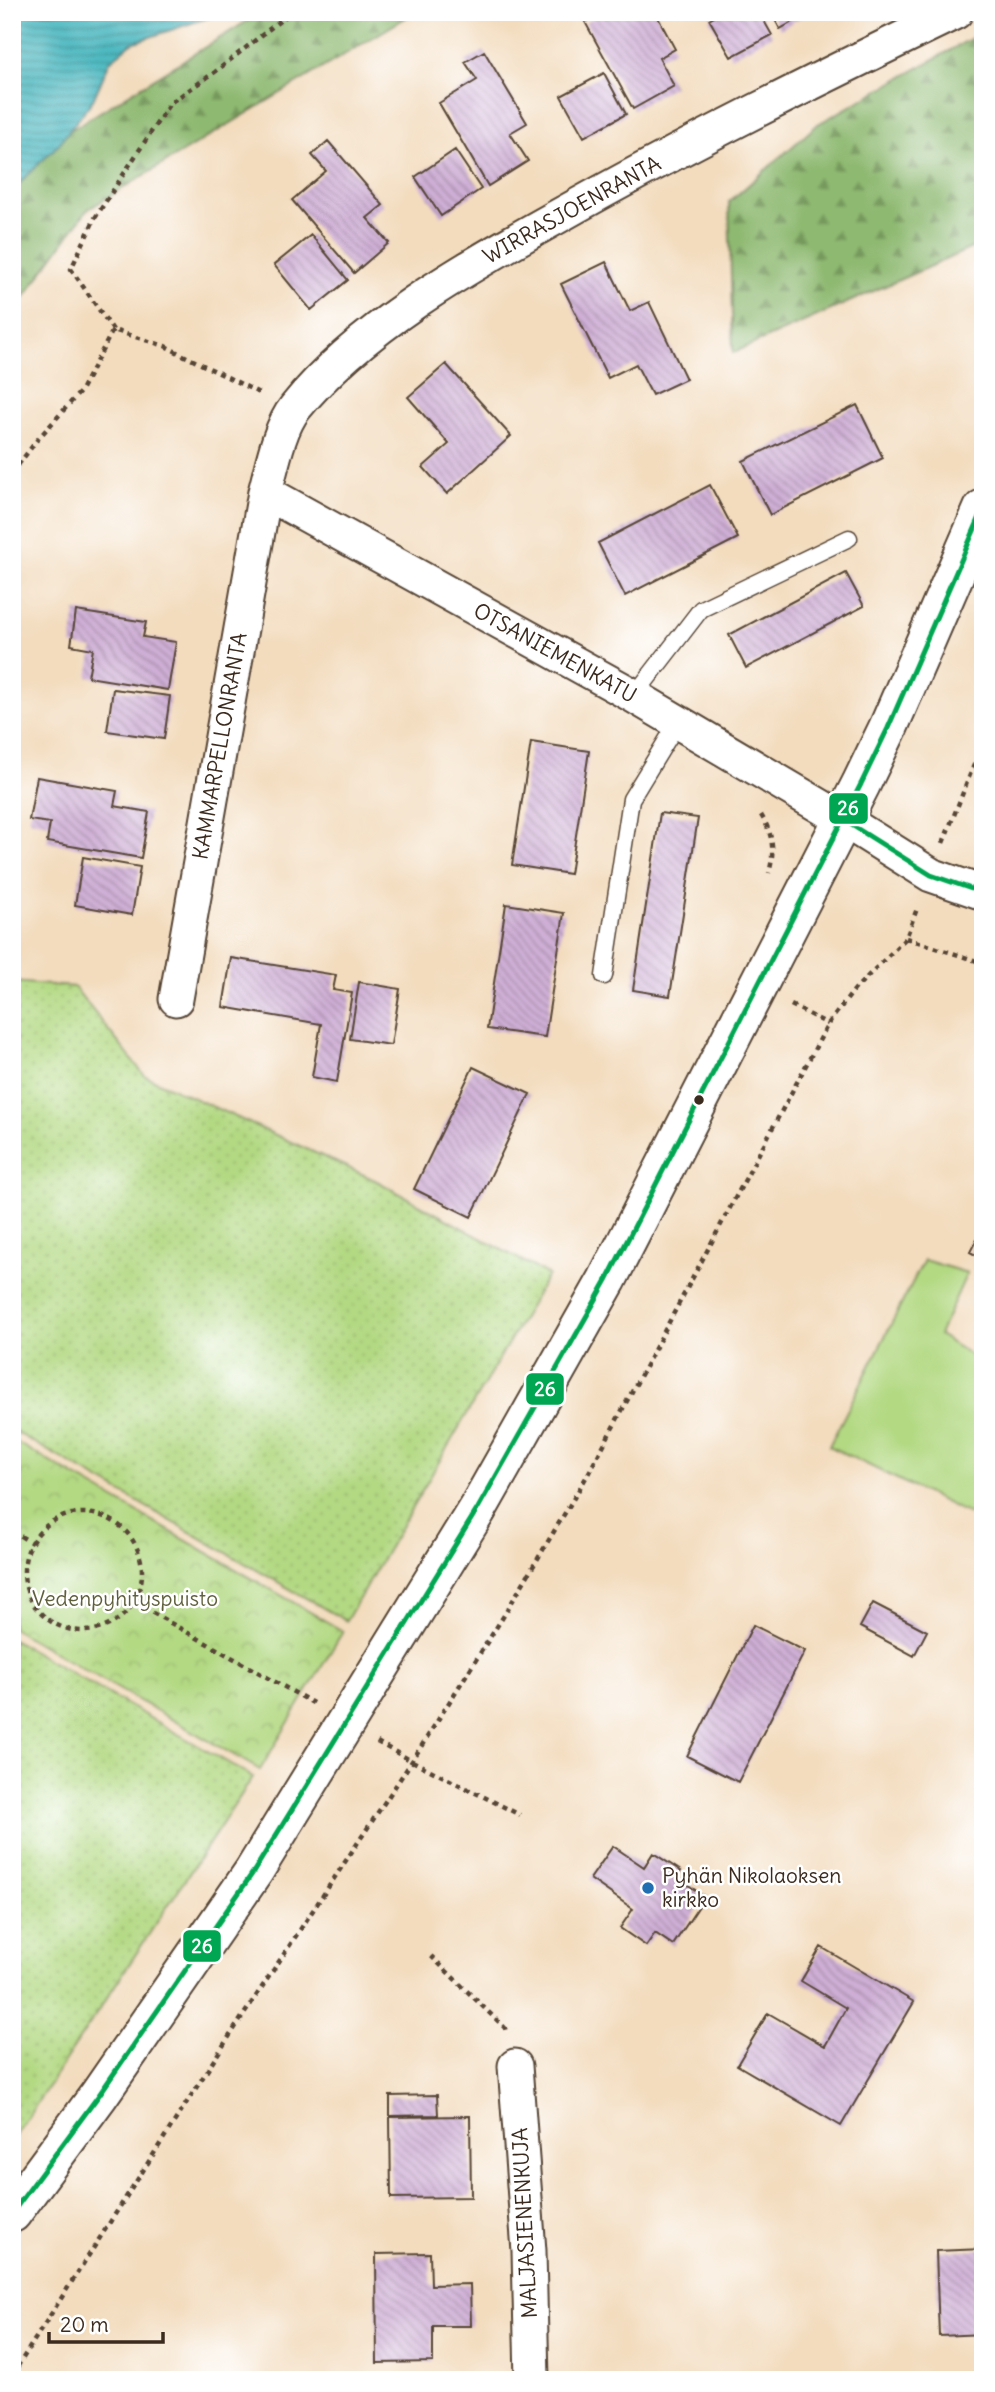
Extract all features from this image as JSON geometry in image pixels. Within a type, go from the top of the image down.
[{"type":"street","name":"WIRRASJOENRANTA","points":[[265,492],[277,447],[293,410],[330,368],[395,317],[485,257],[601,191],[791,92],[956,12]]},
{"type":"street","name":"OTSANIEMENKATU","points":[[265,492],[634,696],[931,875],[983,893]]},
{"type":"street","name":"KAMMARPELLONRANTA","points":[[176,999],[265,492]]},
{"type":"street","points":[[14,2206],[99,2095],[254,1871],[478,1508],[607,1280],[842,819],[888,728],[983,509]]},
{"type":"street","name":"MALJASIENENKUJA","points":[[515,2066],[529,2251],[532,2380]]},
{"type":"lane","points":[[634,696],[701,609],[849,538]]},
{"type":"lane","points":[[604,976],[631,799],[678,722]]},
{"type":"path","points":[[291,12],[215,72],[170,103],[95,218],[71,269],[113,330],[165,346],[293,410]]},
{"type":"path","points":[[12,473],[80,392],[113,330]]},
{"type":"path","points":[[12,2375],[213,2060],[412,1761],[503,1617],[587,1476],[828,1024],[855,989],[906,938],[983,742]]},
{"type":"path","points":[[906,938],[983,963]]},
{"type":"path","points":[[84,1512],[104,1516],[122,1527],[135,1543],[142,1562],[142,1583],[135,1603],[123,1617],[108,1627],[90,1632],[71,1631],[53,1624],[39,1612],[28,1596],[24,1578],[25,1559],[32,1543],[45,1526],[63,1516],[84,1512]]},
{"type":"path","points":[[12,1531],[32,1543]]},
{"type":"path","points":[[135,1603],[298,1695]]},
{"type":"path","points":[[370,1738],[520,1815]]},
{"type":"path","points":[[431,1956],[505,2028],[515,2066]]},
{"type":"green space","points":[[262,12],[415,12],[87,210],[12,314],[14,165]]},
{"type":"green space","points":[[983,32],[983,243],[733,353],[729,202],[818,124]]},
{"type":"green space","points":[[12,982],[74,987],[145,1076],[375,1180],[548,1275],[346,1621],[12,1430]]},
{"type":"green space","points":[[924,1260],[967,1273],[939,1335],[983,1363],[983,1521],[829,1446]]},
{"type":"green space","name":"Vedenpyhityspuisto","points":[[12,1440],[343,1631],[260,1770],[12,1628]]},
{"type":"green space","points":[[12,1639],[253,1777],[12,2141]]},
{"type":"water","points":[[12,12],[225,12],[132,43],[110,61],[93,100],[58,145],[12,191]]},
{"type":"building","points":[[604,12],[655,12],[675,49],[659,58],[674,86],[633,109],[585,22]]},
{"type":"building","points":[[721,12],[759,12],[772,35],[731,57],[709,19]]},
{"type":"building","points":[[771,12],[810,12],[780,29]]},
{"type":"building","points":[[484,51],[527,123],[510,133],[528,161],[488,186],[439,103],[477,80],[465,62]]},
{"type":"building","points":[[604,73],[626,114],[584,137],[561,96]]},
{"type":"building","points":[[328,141],[383,205],[367,218],[389,243],[354,273],[292,200],[326,171],[312,155]]},
{"type":"building","points":[[455,150],[481,189],[441,216],[415,177]]},
{"type":"building","points":[[311,235],[348,280],[311,310],[274,265]]},
{"type":"building","points":[[606,262],[630,311],[649,302],[686,379],[652,395],[636,364],[608,378],[561,284]]},
{"type":"building","points":[[446,364],[511,436],[447,494],[423,467],[449,444],[408,397]]},
{"type":"building","points":[[857,405],[883,458],[770,515],[743,461]]},
{"type":"building","points":[[710,485],[738,538],[625,596],[598,543]]},
{"type":"building","points":[[846,573],[864,606],[746,668],[729,635]]},
{"type":"building","points":[[76,611],[146,622],[143,637],[176,642],[168,690],[88,677],[93,649],[71,645]]},
{"type":"building","points":[[113,689],[170,696],[164,739],[107,731]]},
{"type":"building","points":[[531,742],[589,751],[570,874],[512,865]]},
{"type":"building","points":[[37,777],[117,791],[114,806],[149,812],[141,858],[47,842],[50,823],[29,820]]},
{"type":"building","points":[[660,813],[698,818],[670,996],[633,990]]},
{"type":"building","points":[[83,857],[140,867],[132,915],[75,905]]},
{"type":"building","points":[[506,904],[564,913],[545,1037],[487,1029]]},
{"type":"building","points":[[231,958],[336,975],[333,990],[352,993],[337,1082],[312,1077],[321,1024],[223,1007]]},
{"type":"building","points":[[359,982],[400,989],[391,1045],[350,1039]]},
{"type":"building","points":[[473,1067],[530,1094],[471,1217],[414,1189]]},
{"type":"building","points":[[983,1227],[983,1259],[970,1252]]},
{"type":"building","points":[[873,1603],[927,1631],[914,1656],[860,1627]]},
{"type":"building","points":[[753,1625],[805,1651],[738,1782],[687,1756]]},
{"type":"building","name":"Pyhän Nikolaoksen kirkko","points":[[613,1846],[644,1867],[653,1853],[681,1871],[677,1877],[705,1897],[673,1945],[655,1933],[646,1946],[620,1928],[633,1909],[590,1879]]},
{"type":"building","points":[[821,1947],[914,2002],[841,2126],[737,2065],[768,2013],[825,2046],[846,2008],[801,1981]]},
{"type":"building","points":[[437,2095],[438,2115],[390,2116],[390,2096]]},
{"type":"building","points":[[470,2116],[471,2197],[391,2198],[390,2117]]},
{"type":"building","points":[[983,2249],[983,2334],[939,2336],[936,2251]]},
{"type":"building","points":[[430,2253],[431,2285],[470,2284],[471,2326],[433,2326],[433,2362],[377,2363],[376,2254]]},
{"type":"transit line","name":"26","points":[[12,2213],[99,2095],[254,1871],[478,1508],[607,1280],[861,784],[983,510]]},
{"type":"transit line","name":"26","points":[[842,819],[931,875],[983,893]]},
{"type":"place","name":"Pyhän Nikolaoksen kirkko","points":[[648,1888]]}]
